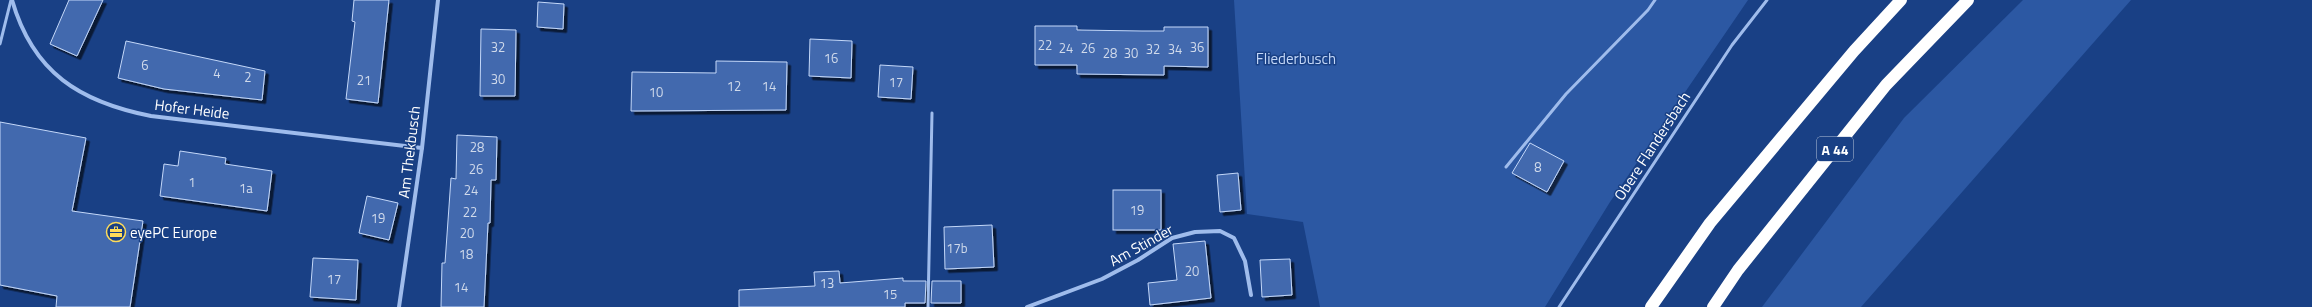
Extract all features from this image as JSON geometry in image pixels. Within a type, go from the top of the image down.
[{"type":"highway","points":[[1651,307],[1710,223],[1854,51],[1901,0]]},
{"type":"highway","name":"A 44","points":[[1713,307],[1738,270],[1886,85],[1968,0]]},
{"type":"street","name":"Hofer Heide","points":[[11,0],[18,21],[42,62],[58,77],[87,96],[119,110],[151,116],[422,148]]},
{"type":"street","name":"Am Thekbusch","points":[[399,307],[422,148],[438,0]]},
{"type":"street","name":"Am Stinder","points":[[1027,307],[1102,279],[1138,260],[1172,238],[1195,232],[1220,231],[1234,238],[1245,261],[1251,295]]},
{"type":"lane","points":[[0,44],[11,0]]},
{"type":"lane","points":[[1506,167],[1566,94],[1648,10],[1655,0]]},
{"type":"lane","name":"Obere Flandersbach","points":[[1560,307],[1732,45],[1767,0]]},
{"type":"lane","points":[[928,307],[932,113]]},
{"type":"green space","name":"Fliederbusch","points":[[1234,0],[1748,0],[1610,202],[1545,307],[1320,307],[1303,222],[1247,214]]},
{"type":"green space","points":[[2023,0],[2131,0],[1861,307],[1762,307],[1904,118]]},
{"type":"building","points":[[69,0],[103,0],[77,56],[50,44]]},
{"type":"building","points":[[354,0],[389,0],[378,103],[346,99],[355,22],[352,21]]},
{"type":"building","points":[[538,2],[564,4],[563,29],[537,27]]},
{"type":"building","points":[[1035,26],[1077,26],[1077,30],[1142,31],[1164,31],[1164,27],[1208,27],[1208,67],[1164,66],[1164,75],[1077,74],[1077,65],[1035,65]]},
{"type":"building","points":[[481,29],[516,30],[515,96],[480,96]]},
{"type":"building","points":[[810,39],[852,41],[851,78],[809,76]]},
{"type":"building","points":[[126,41],[265,71],[262,100],[164,89],[118,78]]},
{"type":"building","points":[[716,61],[787,62],[786,110],[631,111],[632,72],[716,73]]},
{"type":"building","points":[[880,65],[913,67],[911,99],[878,97]]},
{"type":"building","points":[[0,122],[86,138],[72,211],[143,221],[130,307],[56,307],[57,296],[0,285]]},
{"type":"building","points":[[457,135],[497,137],[496,180],[491,180],[490,223],[488,223],[484,307],[441,307],[442,263],[445,263],[451,178],[456,179]]},
{"type":"building","points":[[1530,143],[1564,161],[1547,192],[1512,173]]},
{"type":"building","points":[[180,151],[226,158],[225,164],[272,171],[267,211],[160,196],[164,164],[178,166]]},
{"type":"building","points":[[1238,173],[1241,210],[1220,212],[1217,175]]},
{"type":"building","points":[[1113,190],[1161,190],[1161,230],[1113,230]]},
{"type":"building","points":[[367,196],[398,203],[389,240],[359,233]]},
{"type":"building","points":[[992,225],[994,267],[945,269],[944,227]]},
{"type":"building","points":[[1205,241],[1211,298],[1150,305],[1148,283],[1177,280],[1173,244]]},
{"type":"building","points":[[313,258],[358,260],[356,300],[310,297]]},
{"type":"building","points":[[1290,259],[1292,295],[1262,297],[1260,260]]},
{"type":"building","points":[[839,271],[840,283],[903,278],[903,281],[926,281],[925,303],[905,303],[905,307],[739,307],[739,290],[815,286],[814,272]]},
{"type":"building","points":[[932,281],[961,281],[961,303],[931,303]]},
{"type":"place","name":"eyePC Europe","points":[[116,232]]}]
